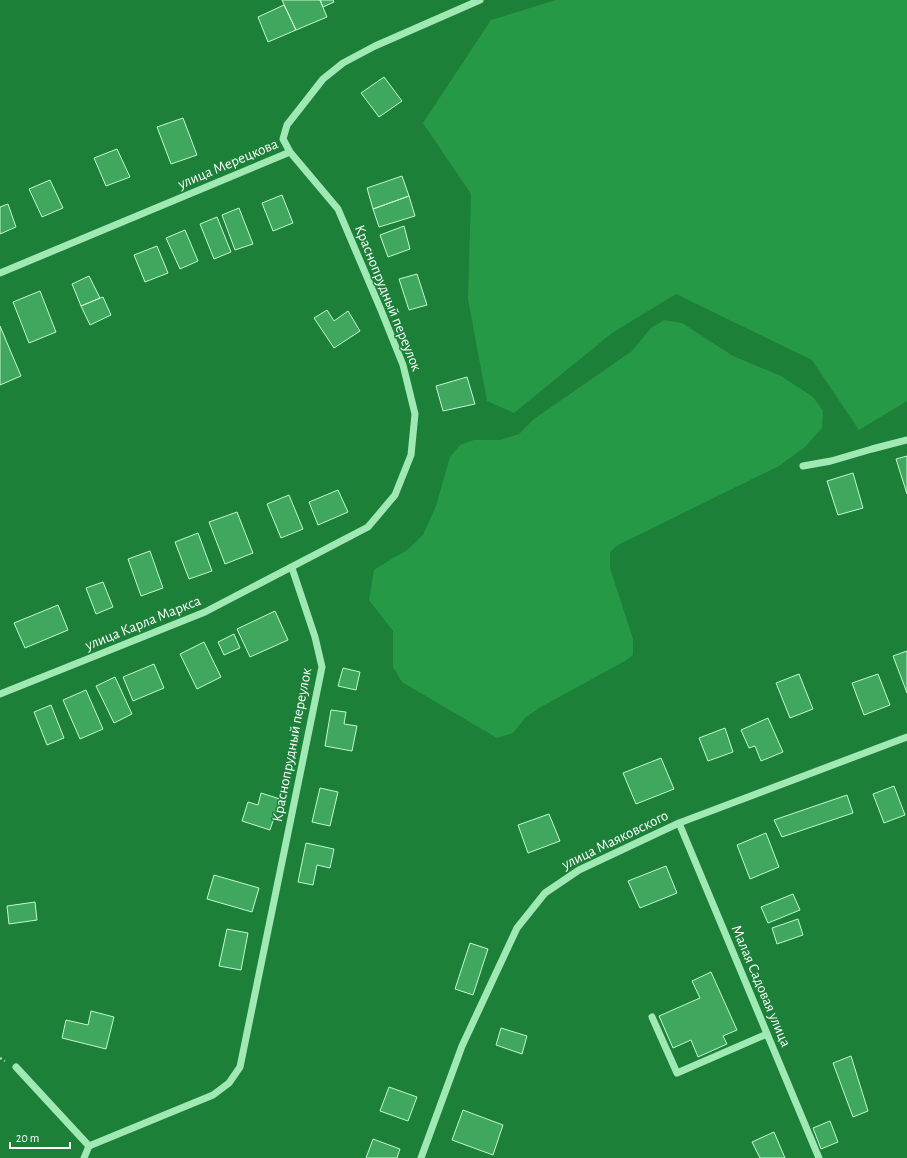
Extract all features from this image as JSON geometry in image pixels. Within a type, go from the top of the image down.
[{"type":"street","name":"улица Мерецкова","points":[[0,273],[290,152],[283,139],[287,125],[323,79],[343,63],[376,46],[480,0]]},
{"type":"street","name":"Краснопрудный переулок","points":[[89,1146],[213,1095],[229,1083],[240,1067],[322,667],[315,637],[292,568],[368,527],[396,495],[411,455],[415,414],[403,365],[338,209],[290,152]]},
{"type":"street","points":[[802,466],[831,461],[907,440]]},
{"type":"street","name":"улица Карла Маркса","points":[[0,694],[205,612],[292,568]]},
{"type":"street","name":"улица Маяковского","points":[[421,1158],[462,1046],[517,928],[545,893],[579,870],[679,823],[907,737]]},
{"type":"street","name":"Малая Садовая улица","points":[[679,823],[819,1158]]},
{"type":"street","points":[[652,1017],[677,1073],[767,1034]]},
{"type":"street","points":[[16,1067],[89,1146],[84,1158]]},
{"type":"green space","points":[[556,0],[907,0],[907,401],[859,430],[812,360],[676,294],[612,333],[514,413],[487,401],[468,299],[471,194],[423,123],[491,20]]},
{"type":"green space","points":[[664,320],[682,323],[733,356],[781,376],[813,397],[823,411],[822,428],[805,447],[779,466],[618,545],[610,552],[610,568],[633,639],[633,655],[625,661],[539,708],[525,718],[513,733],[497,738],[402,682],[393,667],[393,631],[369,600],[374,570],[406,551],[423,535],[436,506],[450,457],[460,445],[474,440],[500,440],[519,434],[534,419],[632,351],[651,328]]},
{"type":"building","points":[[282,0],[320,0],[327,17],[296,30]]},
{"type":"building","points":[[320,0],[333,0],[334,2],[323,7]]},
{"type":"building","points":[[284,5],[296,30],[268,42],[258,17]]},
{"type":"building","points":[[384,77],[402,101],[379,117],[361,93]]},
{"type":"building","points":[[183,118],[197,155],[171,164],[157,127]]},
{"type":"building","points":[[117,149],[130,177],[106,186],[94,158]]},
{"type":"building","points":[[402,176],[409,196],[373,209],[367,188]]},
{"type":"building","points":[[50,180],[63,208],[42,217],[29,189]]},
{"type":"building","points":[[282,195],[293,223],[273,231],[262,203]]},
{"type":"building","points":[[409,196],[415,216],[379,227],[373,209]]},
{"type":"building","points":[[8,204],[16,227],[0,234],[0,207]]},
{"type":"building","points":[[239,208],[253,244],[235,250],[222,215]]},
{"type":"building","points":[[217,217],[231,252],[214,259],[200,224]]},
{"type":"building","points":[[404,226],[410,249],[388,257],[380,235]]},
{"type":"building","points":[[185,230],[198,261],[180,269],[166,238]]},
{"type":"building","points":[[157,246],[168,273],[145,282],[134,255]]},
{"type":"building","points":[[417,274],[427,305],[409,310],[399,279]]},
{"type":"building","points":[[89,276],[100,298],[81,306],[72,284]]},
{"type":"building","points":[[40,291],[56,332],[29,343],[13,302]]},
{"type":"building","points":[[103,297],[111,315],[90,325],[81,306]]},
{"type":"building","points":[[327,310],[334,321],[348,311],[360,331],[334,348],[314,318]]},
{"type":"building","points":[[0,326],[21,376],[0,385]]},
{"type":"building","points":[[467,377],[475,404],[443,411],[436,386]]},
{"type":"building","points":[[907,456],[907,494],[896,459]]},
{"type":"building","points":[[853,473],[863,508],[838,515],[827,481]]},
{"type":"building","points":[[338,490],[348,512],[318,525],[309,502]]},
{"type":"building","points":[[289,495],[303,529],[281,538],[267,504]]},
{"type":"building","points":[[237,512],[253,553],[225,564],[209,522]]},
{"type":"building","points":[[198,533],[212,571],[189,579],[175,542]]},
{"type":"building","points":[[150,551],[163,588],[141,596],[128,559]]},
{"type":"building","points":[[103,582],[113,607],[96,614],[86,588]]},
{"type":"building","points":[[58,605],[68,630],[25,648],[14,623]]},
{"type":"building","points":[[275,611],[288,640],[250,657],[237,629]]},
{"type":"building","points":[[234,634],[240,648],[224,655],[218,642]]},
{"type":"building","points":[[204,642],[221,677],[197,689],[180,654]]},
{"type":"building","points":[[907,651],[907,693],[893,656]]},
{"type":"building","points":[[154,664],[164,688],[133,701],[123,677]]},
{"type":"building","points":[[343,668],[360,672],[356,690],[338,686]]},
{"type":"building","points":[[799,674],[813,709],[790,718],[776,683]]},
{"type":"building","points":[[878,674],[890,705],[864,715],[852,683]]},
{"type":"building","points":[[115,677],[132,714],[114,723],[96,686]]},
{"type":"building","points":[[86,690],[103,729],[80,739],[63,700]]},
{"type":"building","points":[[51,705],[64,738],[47,745],[34,712]]},
{"type":"building","points":[[331,710],[346,712],[344,724],[357,726],[352,751],[325,746]]},
{"type":"building","points":[[768,718],[783,752],[761,761],[755,746],[749,748],[741,730]]},
{"type":"building","points":[[725,728],[733,752],[708,761],[699,738]]},
{"type":"building","points":[[661,758],[674,789],[636,804],[623,773]]},
{"type":"building","points":[[894,786],[905,815],[884,823],[873,794]]},
{"type":"building","points":[[320,788],[338,792],[330,826],[312,822]]},
{"type":"building","points":[[261,793],[280,799],[270,830],[242,821],[248,802],[258,805]]},
{"type":"building","points":[[847,795],[853,813],[782,837],[774,820]]},
{"type":"building","points":[[549,814],[560,841],[528,853],[518,825]]},
{"type":"building","points":[[766,833],[779,867],[750,879],[737,845]]},
{"type":"building","points":[[306,843],[334,849],[330,868],[317,865],[313,885],[298,882]]},
{"type":"building","points":[[666,866],[677,893],[640,908],[628,881]]},
{"type":"building","points":[[214,875],[259,888],[252,912],[207,899]]},
{"type":"building","points":[[793,894],[800,910],[768,923],[761,907]]},
{"type":"building","points":[[35,902],[37,920],[9,924],[7,906]]},
{"type":"building","points":[[798,919],[803,935],[777,944],[772,928]]},
{"type":"building","points":[[227,929],[248,933],[241,970],[219,966]]},
{"type":"building","points":[[470,943],[488,949],[473,995],[455,989]]},
{"type":"building","points":[[711,972],[737,1030],[723,1036],[727,1044],[698,1057],[691,1040],[673,1048],[659,1016],[700,998],[692,981]]},
{"type":"building","points":[[91,1011],[114,1017],[106,1049],[62,1038],[66,1020],[88,1025]]},
{"type":"building","points":[[501,1028],[527,1036],[522,1054],[496,1045]]},
{"type":"building","points":[[851,1056],[868,1111],[853,1117],[833,1063]]},
{"type":"building","points":[[389,1087],[417,1097],[408,1121],[380,1111]]},
{"type":"building","points":[[463,1110],[503,1125],[493,1155],[452,1140]]},
{"type":"building","points":[[830,1121],[838,1142],[821,1149],[813,1128]]},
{"type":"building","points":[[774,1132],[785,1158],[760,1158],[752,1142]]},
{"type":"building","points":[[373,1139],[400,1149],[397,1158],[366,1158]]}]
